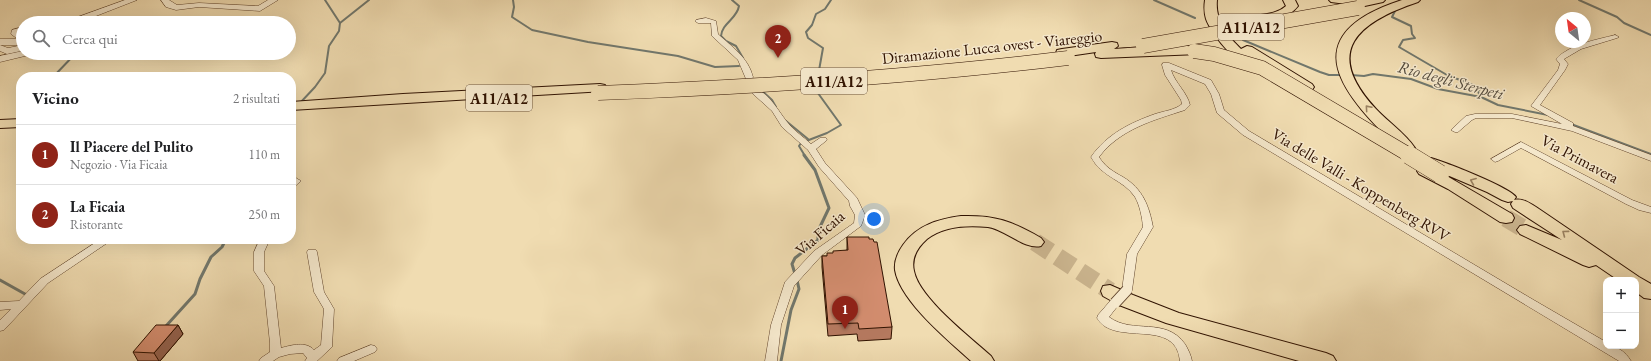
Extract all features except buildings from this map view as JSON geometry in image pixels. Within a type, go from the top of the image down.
[{"type":"highway","points":[[1212,0],[1210,8],[1214,23],[1224,38],[1239,55],[1271,78],[1506,218]]},
{"type":"highway","points":[[1244,23],[1286,12],[1292,6],[1289,0]]},
{"type":"highway","points":[[1335,0],[1357,4]]},
{"type":"highway","name":"Diramazione Lucca ovest - Viareggio","points":[[1065,56],[1101,54],[1141,44],[1244,23],[1357,4],[1406,0]]},
{"type":"highway","points":[[1407,148],[1378,120],[1358,96],[1344,71],[1342,59],[1345,45],[1352,33],[1380,6],[1414,0]]},
{"type":"highway","name":"Diramazione Lucca ovest - Viareggio","points":[[296,106],[599,90],[866,79],[988,68],[1141,44],[1357,4],[1380,6]]},
{"type":"highway","points":[[1213,16],[1234,40],[1253,54],[1437,167],[1493,189],[1513,200],[1559,229],[1626,277]]},
{"type":"highway","points":[[1101,54],[1168,50],[1194,51],[1214,54],[1262,68],[1313,96],[1440,174],[1454,186]]},
{"type":"highway","name":"Diramazione Lucca ovest - Viareggio","points":[[296,111],[401,101]]},
{"type":"highway","points":[[0,124],[16,123]]},
{"type":"highway","points":[[0,130],[16,128]]},
{"type":"highway","points":[[978,358],[924,304],[912,289],[904,266],[909,249],[919,236],[928,231],[945,224],[966,221],[1001,225],[1012,229],[1035,242]]},
{"type":"highway","points":[[1526,230],[1623,277]]},
{"type":"highway","points":[[1117,294],[1126,300],[1173,318],[1326,361]]},
{"type":"street","points":[[89,16],[133,0]]},
{"type":"street","points":[[165,0],[169,5],[176,8],[215,5],[260,9],[274,0]]},
{"type":"street","points":[[698,21],[706,20],[714,22],[714,35],[743,60],[748,70],[749,77]]},
{"type":"street","points":[[1574,129],[1562,120],[1535,106],[1553,81],[1561,73],[1564,64],[1560,59],[1563,56],[1584,46],[1614,37]]},
{"type":"street","points":[[0,42],[16,42]]},
{"type":"street","points":[[0,48],[7,51],[16,49]]},
{"type":"street","points":[[0,59],[16,55]]},
{"type":"street","name":"Via delle Valli - Koppenberg RVV","points":[[1117,294],[1130,277],[1129,270],[1134,250],[1148,227],[1144,207],[1136,192],[1125,182],[1108,173],[1097,164],[1095,157],[1098,152],[1114,138],[1135,124],[1182,108],[1186,105],[1185,100],[1169,75],[1166,65],[1208,82],[1215,94],[1220,111],[1246,133],[1556,319],[1622,356],[1625,361]]},
{"type":"street","name":"Via Ficaia","points":[[755,92],[766,99],[785,126],[806,144],[822,165],[854,200],[855,206],[860,215],[858,224],[818,253],[789,285],[776,325],[771,361]]},
{"type":"street","points":[[1455,130],[1469,118],[1483,115],[1512,116],[1574,129],[1651,158]]},
{"type":"street","points":[[806,144],[823,140]]},
{"type":"street","name":"Via Primavera","points":[[1496,159],[1521,145],[1629,202],[1651,210]]},
{"type":"street","points":[[0,327],[44,281],[100,244]]},
{"type":"street","points":[[263,244],[259,252],[259,271],[269,286],[276,343],[275,354]]},
{"type":"street","points":[[265,361],[275,354],[290,350],[306,349],[312,359],[326,347],[328,309],[319,292],[312,252]]},
{"type":"street","points":[[1117,294],[1102,318],[1108,324],[1125,330],[1168,333],[1180,345],[1186,361]]},
{"type":"street","points":[[0,306],[23,304]]},
{"type":"street","points":[[343,361],[371,349]]},
{"type":"waterway","points":[[325,0],[340,23]]},
{"type":"waterway","points":[[340,23],[369,0]]},
{"type":"waterway","points":[[513,0],[514,7],[512,17],[532,30],[588,42],[678,56],[715,67],[739,66]]},
{"type":"waterway","points":[[732,0],[739,6],[738,10],[724,28],[721,36],[726,41],[736,46],[743,58]]},
{"type":"waterway","points":[[818,76],[823,48],[808,38],[806,32],[812,25],[816,14],[825,9],[831,0]]},
{"type":"waterway","name":"Rio degli Sterpeti","points":[[1154,0],[1195,18]]},
{"type":"waterway","points":[[1579,0],[1617,17],[1624,23],[1651,35]]},
{"type":"waterway","points":[[1395,11],[1392,17],[1411,26],[1412,34],[1415,38],[1403,40],[1399,47],[1447,75],[1478,87],[1481,89],[1478,91],[1480,97]]},
{"type":"waterway","points":[[300,103],[315,87],[325,73],[329,46],[339,31],[340,23]]},
{"type":"waterway","name":"Rio degli Sterpeti","points":[[1243,40],[1320,72],[1329,75],[1344,75]]},
{"type":"waterway","points":[[58,72],[69,60]]},
{"type":"waterway","name":"Rio degli Sterpeti","points":[[1351,75],[1364,76],[1373,74],[1411,79],[1438,89],[1480,97]]},
{"type":"waterway","points":[[805,156],[799,146],[801,143],[827,133],[841,125],[815,89],[816,85]]},
{"type":"waterway","points":[[761,90],[772,100],[776,107]]},
{"type":"waterway","name":"Rio degli Sterpeti","points":[[1480,97],[1498,105],[1548,115]]},
{"type":"waterway","points":[[786,121],[808,139]]},
{"type":"waterway","name":"Rio degli Sterpeti","points":[[1571,124],[1651,154]]},
{"type":"waterway","points":[[795,274],[792,264],[795,258],[818,240],[818,231],[829,208],[815,170],[804,155]]},
{"type":"waterway","points":[[166,326],[195,294],[200,279],[211,257],[224,244]]},
{"type":"waterway","points":[[0,280],[25,294]]},
{"type":"waterway","points":[[781,361],[791,310],[799,289],[797,280]]},
{"type":"tunnel","points":[[1506,218],[1526,230]]},
{"type":"tunnel","points":[[1035,242],[1110,291]]},
{"type":"place","name":"La Ficaia","points":[[778,58]]},
{"type":"place","name":"Il Piacere del Pulito","points":[[845,329]]}]
